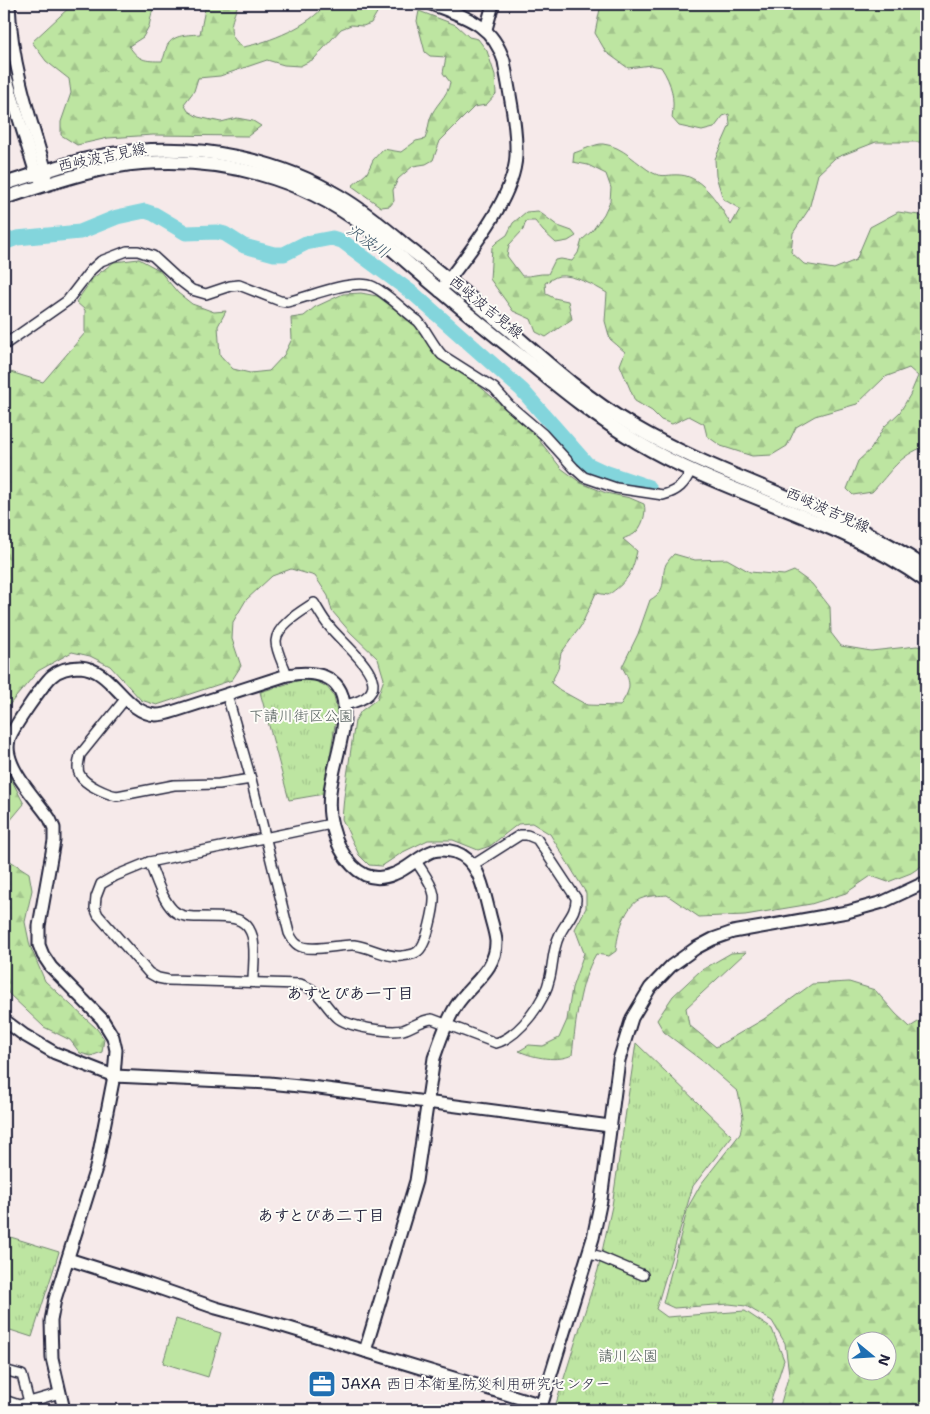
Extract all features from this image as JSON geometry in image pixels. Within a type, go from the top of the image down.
[{"type":"main road","name":"西岐波吉見線","points":[[4,184],[96,156],[136,150],[193,150],[243,158],[277,167],[304,178],[340,196],[376,222],[449,280],[591,399],[632,426],[666,444],[836,518],[895,548],[926,568]]},
{"type":"main road","name":"西岐波吉見線","points":[[4,198],[98,171],[139,163],[181,161],[216,164],[249,170],[297,186],[363,225],[440,291],[552,382],[599,418],[637,443],[690,470],[862,542],[926,581]]},
{"type":"street","points":[[4,6],[9,4],[13,48],[41,173]]},
{"type":"street","points":[[431,4],[474,21],[486,29],[500,49],[504,61],[516,136],[514,170],[501,204],[440,291]]},
{"type":"street","points":[[486,29],[492,4]]},
{"type":"street","points":[[4,70],[45,186]]},
{"type":"street","points":[[4,345],[67,301],[91,270],[101,261],[127,251],[138,251],[153,256],[192,290],[206,294],[239,285],[287,302],[342,286],[361,283],[377,288],[418,321],[424,327],[435,347],[442,354],[494,388],[509,405],[543,434],[584,477],[616,488],[651,495],[663,495],[684,485],[690,470]]},
{"type":"street","points":[[287,675],[276,642],[278,635],[290,619],[314,603],[329,626],[368,668],[372,678],[372,688],[369,695],[362,700],[344,705]]},
{"type":"street","points":[[64,1410],[52,1358],[50,1327],[55,1299],[96,1168],[114,1076],[116,1050],[114,1037],[102,1019],[51,967],[38,945],[39,926],[54,841],[54,828],[50,819],[14,770],[8,753],[9,739],[14,727],[51,677],[71,667],[83,667],[96,671],[137,708],[148,714],[157,715],[175,712],[287,675],[304,672],[328,678],[334,683],[341,694],[344,705],[344,718],[330,797],[331,824],[346,859],[354,868],[372,877],[393,875],[434,851],[446,850],[457,853],[467,859],[473,865],[482,884],[496,940],[493,962],[456,1006],[434,1058],[416,1181],[365,1351]]},
{"type":"street","points":[[227,695],[251,779],[289,933],[298,946],[305,948],[355,945],[394,956],[410,955],[418,952],[423,946],[430,921],[434,893],[416,861]]},
{"type":"street","points":[[126,698],[80,755],[79,775],[95,787],[117,796],[174,785],[219,784],[251,779]]},
{"type":"street","points":[[331,824],[149,862],[101,884],[96,897],[98,915],[149,973],[158,978],[168,980],[300,984],[318,993],[336,1017],[352,1025],[396,1031],[424,1020],[432,1019],[496,1043],[505,1041],[516,1033],[542,998],[550,979],[558,936],[574,912],[576,898],[537,839],[527,835],[515,838],[473,865]]},
{"type":"street","points":[[149,862],[166,901],[179,914],[190,917],[231,918],[240,920],[248,925],[254,942],[253,982]]},
{"type":"street","points":[[68,1259],[216,1308],[365,1351],[541,1408],[589,1254],[601,1200],[619,1060],[632,1018],[639,1003],[650,988],[672,966],[696,948],[733,932],[865,907],[883,902],[926,882]]},
{"type":"street","points":[[4,1020],[24,1035],[55,1053],[114,1076],[269,1083],[610,1126]]},
{"type":"street","points":[[589,1254],[644,1275]]},
{"type":"street","points":[[4,1370],[22,1375],[30,1406]]},
{"type":"street","points":[[4,1400],[30,1406],[60,1393]]},
{"type":"green space","points":[[73,4],[150,4],[153,8],[149,26],[143,37],[129,46],[136,55],[143,59],[162,61],[167,46],[173,39],[200,34],[206,4],[238,4],[231,32],[237,42],[243,47],[254,45],[288,32],[310,19],[326,4],[382,4],[371,23],[363,26],[351,25],[341,29],[314,59],[300,66],[284,65],[267,60],[220,76],[198,78],[194,91],[184,104],[188,111],[198,117],[221,122],[237,118],[253,121],[261,126],[248,136],[153,135],[108,138],[77,145],[61,135],[61,122],[71,93],[69,79],[46,61],[32,42]]},
{"type":"green space","points":[[601,4],[926,4],[926,142],[876,142],[835,158],[818,174],[809,209],[793,233],[791,252],[804,264],[834,269],[856,260],[870,227],[898,212],[919,215],[926,219],[926,446],[902,459],[872,492],[853,495],[847,489],[858,461],[871,449],[884,427],[900,412],[910,395],[918,376],[909,368],[885,377],[857,404],[815,416],[796,427],[787,446],[772,455],[752,456],[721,446],[707,436],[704,424],[689,416],[672,424],[661,420],[652,411],[635,401],[620,365],[625,352],[610,339],[605,321],[607,293],[584,281],[565,276],[553,278],[545,283],[546,294],[568,301],[572,319],[546,337],[536,332],[531,319],[513,311],[490,279],[492,247],[507,235],[513,223],[526,212],[538,211],[558,226],[572,231],[576,236],[568,241],[556,243],[535,221],[526,221],[523,230],[509,245],[507,256],[522,276],[548,274],[555,260],[572,261],[578,253],[582,240],[592,231],[604,214],[610,201],[611,188],[606,174],[588,165],[573,162],[574,153],[597,145],[610,145],[617,148],[653,173],[663,176],[680,175],[696,181],[710,194],[731,225],[740,209],[723,199],[716,176],[715,159],[730,125],[729,114],[723,116],[714,128],[702,131],[679,126],[672,118],[672,91],[661,67],[651,65],[628,68],[606,52],[595,33]]},
{"type":"green space","points":[[419,11],[456,25],[469,37],[478,39],[487,51],[495,75],[496,94],[486,105],[474,107],[440,141],[433,160],[426,164],[413,166],[398,179],[393,190],[394,201],[390,206],[381,207],[352,186],[367,173],[373,160],[383,149],[401,152],[416,141],[425,139],[432,114],[447,92],[450,82],[443,73],[446,57],[430,56],[425,52],[417,21]]},
{"type":"green space","points":[[4,112],[9,133],[4,145]]},
{"type":"green space","points":[[139,259],[159,270],[178,293],[192,304],[214,312],[226,311],[218,326],[220,355],[233,369],[250,373],[269,371],[284,355],[292,339],[291,318],[304,316],[315,307],[343,294],[361,293],[377,296],[418,326],[437,357],[458,367],[535,435],[561,468],[581,483],[606,493],[630,498],[644,504],[644,516],[639,528],[634,534],[623,539],[637,551],[631,572],[620,586],[608,595],[596,593],[581,626],[561,653],[558,669],[551,683],[587,705],[620,706],[629,687],[628,678],[622,667],[638,634],[650,600],[662,588],[664,569],[674,554],[695,560],[727,559],[750,572],[784,575],[794,571],[812,584],[830,607],[831,633],[841,646],[871,651],[917,646],[926,648],[926,863],[911,873],[888,882],[871,876],[846,893],[811,904],[745,915],[699,917],[667,895],[643,898],[631,906],[623,920],[616,951],[609,956],[596,954],[590,965],[579,1003],[572,1055],[553,1059],[532,1056],[519,1051],[529,1045],[543,1046],[559,1038],[567,1020],[572,988],[584,953],[575,929],[586,908],[586,893],[550,834],[532,823],[518,824],[490,846],[478,850],[453,840],[428,840],[403,852],[382,866],[369,865],[359,855],[342,819],[344,797],[355,721],[361,711],[377,699],[384,679],[378,659],[350,632],[332,611],[328,596],[315,576],[291,569],[272,576],[246,600],[233,622],[232,639],[241,666],[232,680],[157,705],[141,700],[110,666],[90,656],[72,652],[38,671],[4,711],[4,370],[43,382],[85,333],[85,310],[76,302],[93,278],[114,262]]},
{"type":"green space","name":"下請川街区公園","points":[[303,679],[314,680],[327,687],[334,696],[337,712],[324,794],[289,800],[260,692]]},
{"type":"green space","points":[[4,765],[24,804],[4,828]]},
{"type":"green space","points":[[4,857],[29,873],[32,890],[25,922],[30,946],[45,981],[97,1029],[104,1039],[102,1052],[91,1056],[80,1053],[70,1040],[44,1027],[9,994],[4,982]]},
{"type":"green space","points":[[746,952],[686,1008],[689,1025],[716,1047],[764,1019],[812,984],[849,982],[875,990],[910,1027],[926,1017],[926,1410],[779,1410],[789,1374],[785,1343],[772,1321],[746,1306],[729,1304],[674,1308],[663,1303],[688,1207],[701,1184],[740,1134],[743,1117],[738,1092],[705,1063],[664,1032],[657,1020],[673,996],[700,971],[731,953]]},
{"type":"green space","name":"請川公園","points":[[636,1043],[732,1136],[693,1186],[656,1309],[667,1317],[745,1311],[772,1329],[784,1360],[768,1410],[554,1410],[598,1270],[612,1206]]},
{"type":"green space","points":[[4,1235],[59,1252],[32,1337],[4,1328]]},
{"type":"green space","points":[[176,1319],[221,1333],[208,1377],[163,1363]]},
{"type":"waterway","name":"沢波川","points":[[4,243],[17,238],[80,232],[117,217],[145,211],[154,214],[186,233],[217,232],[225,234],[244,246],[274,254],[284,254],[306,243],[332,238],[342,241],[415,295],[522,390],[587,464],[649,487]]},
{"type":"place","name":"JAXA 西日本衛星防災利用研究センター","points":[[322,1384]]},
{"type":"district","name":"あすとぴあ一丁目","points":[[350,993]]},
{"type":"district","name":"あすとぴあ二丁目","points":[[321,1215]]}]
